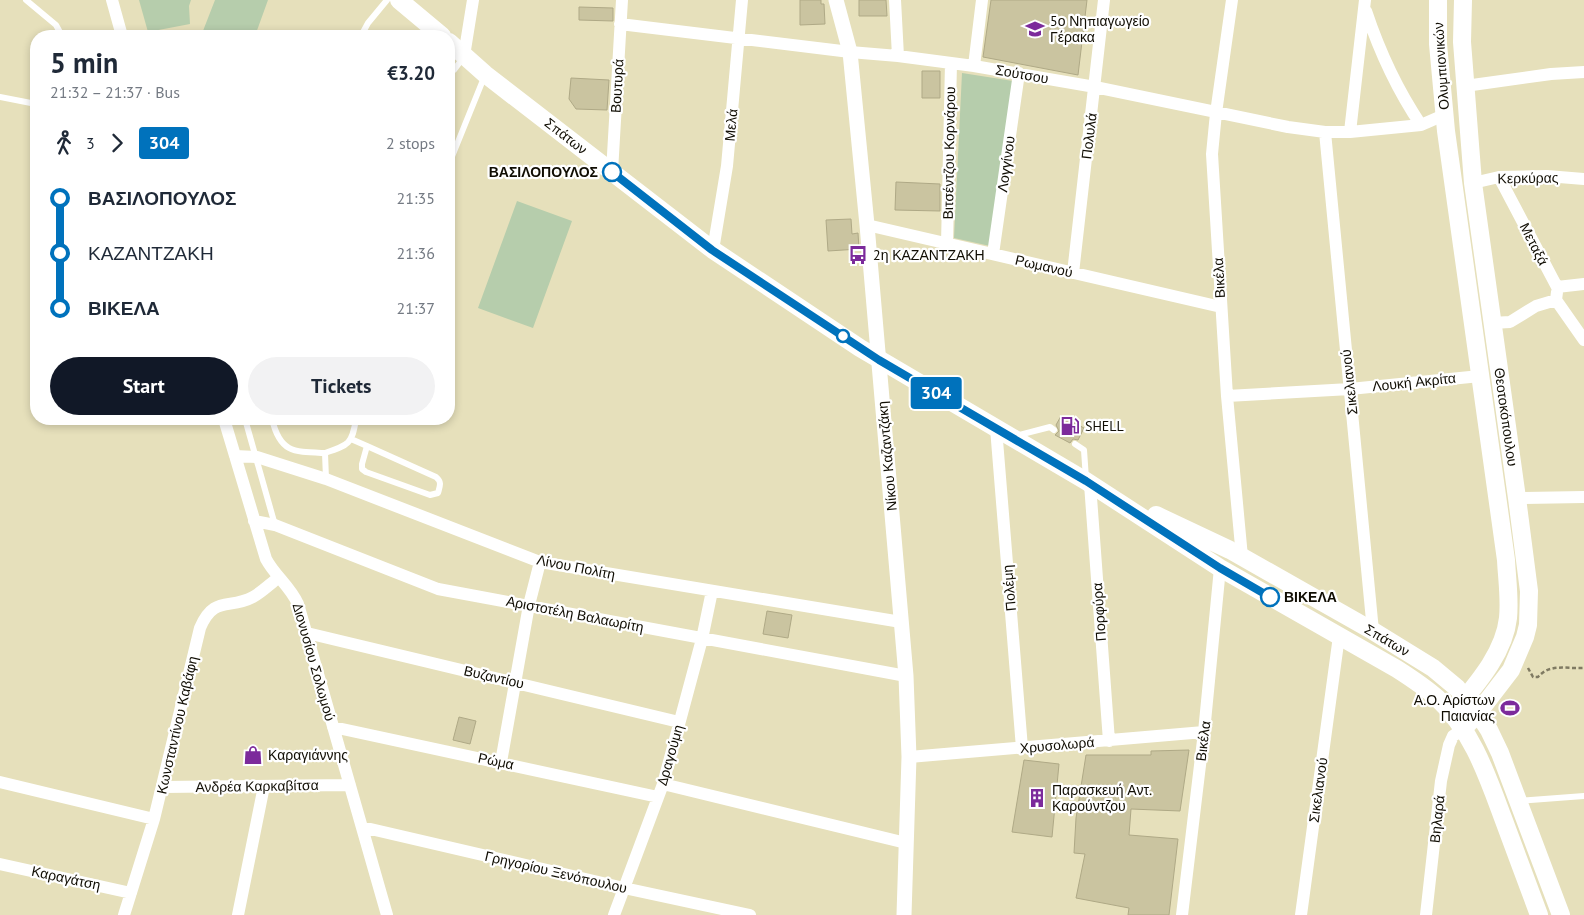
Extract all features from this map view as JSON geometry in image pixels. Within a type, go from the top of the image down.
[{"type":"main road","name":"Σπάτων","points":[[399,0],[432,30]]},
{"type":"main road","name":"Ολυμπιονικών","points":[[1438,0],[1438,44],[1445,123]]},
{"type":"main road","name":"Ολυμπιονικών","points":[[1463,0],[1462,42],[1465,86]]},
{"type":"main road","name":"Σπάτων","points":[[455,49],[712,250],[879,360],[1088,483],[1220,568],[1397,668],[1419,683],[1452,714],[1482,762],[1539,915]]},
{"type":"main road","name":"Θεοτοκόπουλου","points":[[1463,729],[1478,713],[1511,670],[1528,625],[1529,592],[1473,183],[1465,86]]},
{"type":"main road","name":"Θεοτοκόπουλου","points":[[1445,123],[1506,560],[1509,607],[1505,633],[1501,644],[1493,659],[1452,714]]},
{"type":"main road","name":"Σπάτων","points":[[1088,483],[1242,557],[1373,631],[1438,672],[1465,697],[1489,730],[1500,753],[1561,915]]},
{"type":"street","points":[[112,0],[120,30]]},
{"type":"street","points":[[464,56],[474,0]]},
{"type":"street","name":"Βουτυρά","points":[[612,172],[622,0]]},
{"type":"street","name":"Μελά","points":[[712,250],[728,166],[742,0]]},
{"type":"street","name":"Νίκου Καζαντζάκη","points":[[836,0],[850,52],[906,676],[909,757],[904,915]]},
{"type":"street","points":[[895,0],[898,56]]},
{"type":"street","points":[[974,66],[982,0]]},
{"type":"street","name":"Πολυλά","points":[[1073,273],[1104,0]]},
{"type":"street","name":"Βικέλα","points":[[1232,0],[1212,154],[1227,396],[1242,557]]},
{"type":"street","points":[[1365,3],[1389,72],[1403,99],[1421,125]]},
{"type":"street","points":[[1350,132],[1365,3]]},
{"type":"street","name":"Σούτσου","points":[[620,24],[974,66],[1095,87],[1288,127],[1325,132],[1350,132],[1445,123]]},
{"type":"street","name":"Βιτσέντζου Κορνάρου","points":[[947,244],[951,63]]},
{"type":"street","points":[[1465,86],[1551,74],[1584,72]]},
{"type":"street","name":"Λογγίνου","points":[[993,254],[1019,73]]},
{"type":"street","name":"Σικελιανού","points":[[1325,132],[1373,631]]},
{"type":"street","name":"Κερκύρας","points":[[1473,183],[1500,177],[1548,176],[1584,179]]},
{"type":"street","name":"Μεταξά","points":[[1500,177],[1556,294],[1584,340]]},
{"type":"street","name":"Ρωμανού","points":[[867,225],[1221,307]]},
{"type":"street","points":[[1492,323],[1510,322],[1556,294],[1584,284]]},
{"type":"street","name":"Λουκή Ακρίτα","points":[[1227,396],[1350,389],[1480,376]]},
{"type":"street","name":"Διονυσίου Σολωμού","points":[[226,425],[266,558],[278,578],[294,595],[307,633],[388,915]]},
{"type":"street","name":"Πολέμη","points":[[996,428],[1022,748]]},
{"type":"street","name":"Λίνου Πολίτη","points":[[235,456],[257,457],[326,479],[540,562],[901,622]]},
{"type":"street","name":"Πορφύρα","points":[[1088,483],[1109,740]]},
{"type":"street","points":[[1517,498],[1584,497]]},
{"type":"street","name":"Αριστοτέλη Βαλαωρίτη","points":[[254,521],[275,525],[438,589],[906,676]]},
{"type":"street","points":[[501,762],[529,605],[540,562]]},
{"type":"street","name":"Βικέλα","points":[[1182,915],[1204,732],[1220,568]]},
{"type":"street","name":"Κωνσταντίνου Καβάφη","points":[[124,915],[154,819],[200,628],[213,608],[252,598],[278,578]]},
{"type":"street","name":"Δραγούμη","points":[[614,915],[663,784],[702,639],[712,591]]},
{"type":"street","name":"Βυζαντίου","points":[[307,633],[680,722]]},
{"type":"street","name":"Σικελιανού","points":[[1301,915],[1340,636]]},
{"type":"street","name":"Ρώμα","points":[[333,727],[658,796]]},
{"type":"street","name":"Βηλαρά","points":[[1426,915],[1441,781],[1448,745],[1453,736],[1463,729]]},
{"type":"street","name":"Χρυσολωρά","points":[[909,757],[1204,732]]},
{"type":"street","points":[[0,782],[154,819]]},
{"type":"street","points":[[663,784],[906,843]]},
{"type":"street","name":"Ανδρέα Καρκαβίτσα","points":[[162,787],[350,785]]},
{"type":"street","points":[[238,915],[264,786]]},
{"type":"street","name":"Γρηγορίου Ξενόπουλου","points":[[362,827],[624,888],[750,915]]},
{"type":"street","name":"Καραγάτση","points":[[0,864],[131,893]]},
{"type":"lane","points":[[26,0],[56,25],[59,30]]},
{"type":"lane","points":[[364,30],[387,0]]},
{"type":"lane","points":[[455,69],[464,56]]},
{"type":"lane","points":[[455,149],[486,74]]},
{"type":"lane","points":[[0,97],[30,103]]},
{"type":"lane","points":[[247,425],[275,525]]},
{"type":"lane","points":[[273,425],[275,432],[284,444],[298,452],[325,453],[344,446],[351,439],[354,425]]},
{"type":"lane","points":[[1011,437],[1050,427],[1054,430]]},
{"type":"lane","points":[[351,439],[367,446],[436,477],[440,480],[438,493],[430,495],[366,472],[362,469],[362,464],[367,446]]},
{"type":"lane","points":[[1075,444],[1084,450],[1088,483]]},
{"type":"lane","points":[[325,453],[326,479]]},
{"type":"lane","points":[[1518,801],[1584,796]]},
{"type":"path","points":[[1544,670],[1552,668],[1584,668]]},
{"type":"green space","points":[[139,0],[191,0],[189,6],[190,24],[158,30],[147,30]]},
{"type":"green space","points":[[215,0],[268,0],[257,30],[203,30]]},
{"type":"green space","points":[[962,73],[1013,81],[990,246],[954,238]]},
{"type":"green space","points":[[517,201],[572,221],[533,328],[478,308]]},
{"type":"building","points":[[800,0],[821,0],[821,4],[824,4],[825,24],[800,25]]},
{"type":"building","points":[[859,0],[886,0],[887,16],[859,16]]},
{"type":"building","name":"5ο Νηπιαγωγείο Γέρακα","points":[[991,0],[1087,0],[1078,75],[983,57]]},
{"type":"building","points":[[579,7],[613,8],[613,21],[579,20]]},
{"type":"building","points":[[922,71],[940,71],[940,98],[922,98]]},
{"type":"building","points":[[571,78],[609,80],[607,110],[576,109],[569,99]]},
{"type":"building","points":[[896,182],[940,184],[940,211],[895,210]]},
{"type":"building","points":[[851,219],[852,234],[858,233],[859,249],[828,251],[826,220]]},
{"type":"building","points":[[1061,416],[1084,428],[1078,440],[1073,439],[1070,443],[1055,435],[1059,431],[1056,425]]},
{"type":"building","points":[[767,611],[792,615],[788,638],[763,634]]},
{"type":"building","points":[[459,717],[476,721],[470,744],[453,740]]},
{"type":"building","points":[[1189,750],[1180,811],[1131,809],[1129,835],[1178,839],[1169,915],[1128,915],[1129,908],[1076,898],[1085,854],[1074,853],[1076,818],[1086,755],[1151,755],[1151,751]]},
{"type":"building","name":"Παρασκευή Αντ. Καρούντζου","points":[[1024,760],[1059,764],[1052,837],[1012,832]]},
{"type":"bus line","name":"304","points":[[612,172],[712,250],[879,360],[1086,481],[1220,568],[1270,597]]},
{"type":"place","name":"5ο Νηπιαγωγείο Γέρακα","points":[[1035,29]]},
{"type":"place","name":"ΒΑΣΙΛΟΠΟΥΛΟΣ","points":[[612,172]]},
{"type":"place","name":"2η ΚΑΖΑΝΤΖΑΚΗ","points":[[858,255]]},
{"type":"place","name":"SHELL","points":[[1070,426]]},
{"type":"place","name":"ΒΙΚΕΛΑ","points":[[1270,597]]},
{"type":"place","name":"Α.Ο. Αρίστων Παιανίας","points":[[1510,708]]},
{"type":"place","name":"Καραγιάννης","points":[[253,755]]},
{"type":"place","name":"Παρασκευή Αντ. Καρούντζου","points":[[1037,798]]}]
